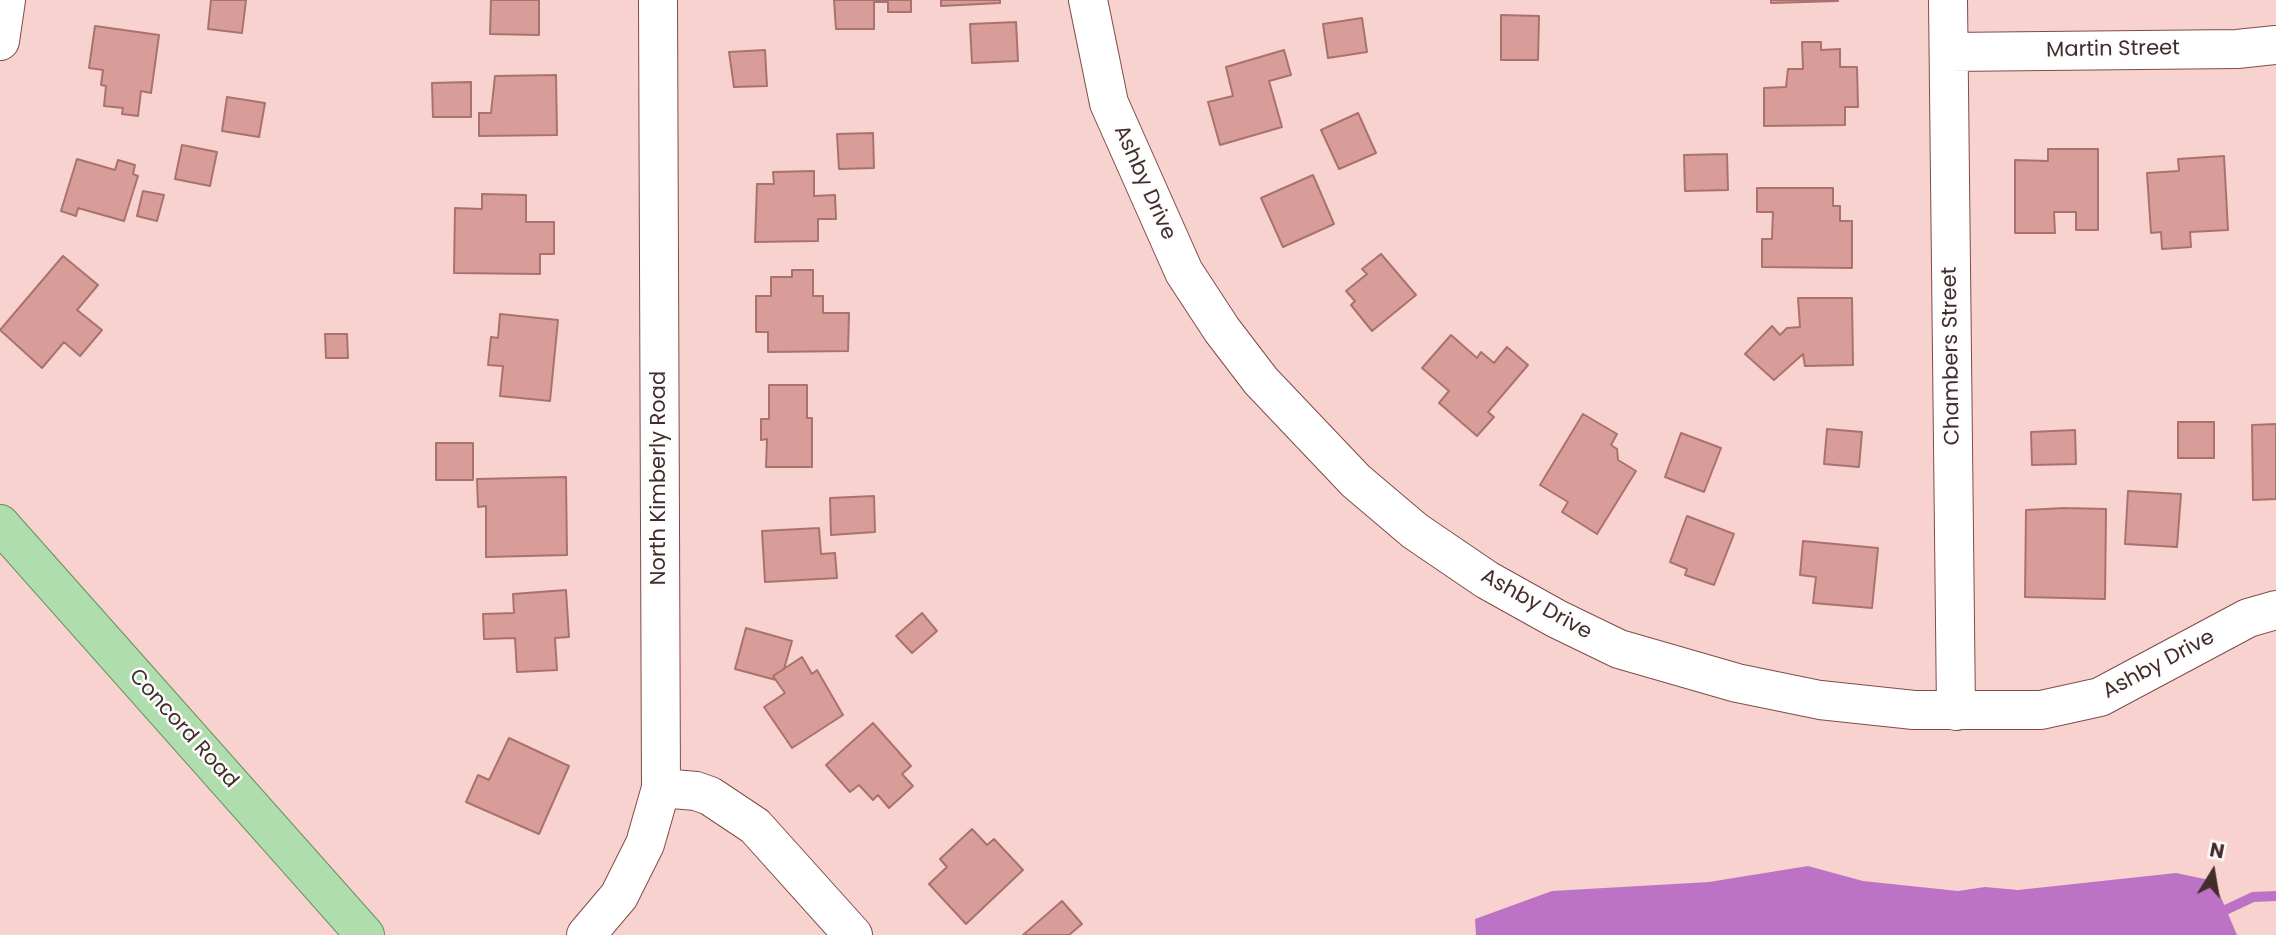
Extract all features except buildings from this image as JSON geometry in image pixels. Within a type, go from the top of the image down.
[{"type":"main road","name":"Concord Road","points":[[0,524],[365,935]]},
{"type":"street","points":[[0,41],[6,0]]},
{"type":"street","name":"North Kimberly Road","points":[[586,935],[619,896],[645,844],[661,788],[658,0]]},
{"type":"street","name":"Ashby Drive","points":[[1087,0],[1110,103],[1150,201],[1184,272],[1222,330],[1261,381],[1356,481],[1415,531],[1488,580],[1619,649],[1737,683],[1820,700],[1956,711],[2042,710],[2100,697],[2248,618],[2276,610]]},
{"type":"street","name":"Chambers Street","points":[[1948,0],[1956,711]]},
{"type":"street","name":"Martin Street","points":[[1949,52],[2237,49],[2276,45]]},
{"type":"street","points":[[661,788],[703,794],[747,820],[853,935]]},
{"type":"shaded area","points":[[1808,866],[1863,881],[1958,891],[1985,887],[2018,890],[2176,873],[2214,881],[2237,935],[1476,935],[1475,919],[1552,891],[1709,882]]},
{"type":"waterway","points":[[2217,914],[2253,897],[2276,896]]}]
